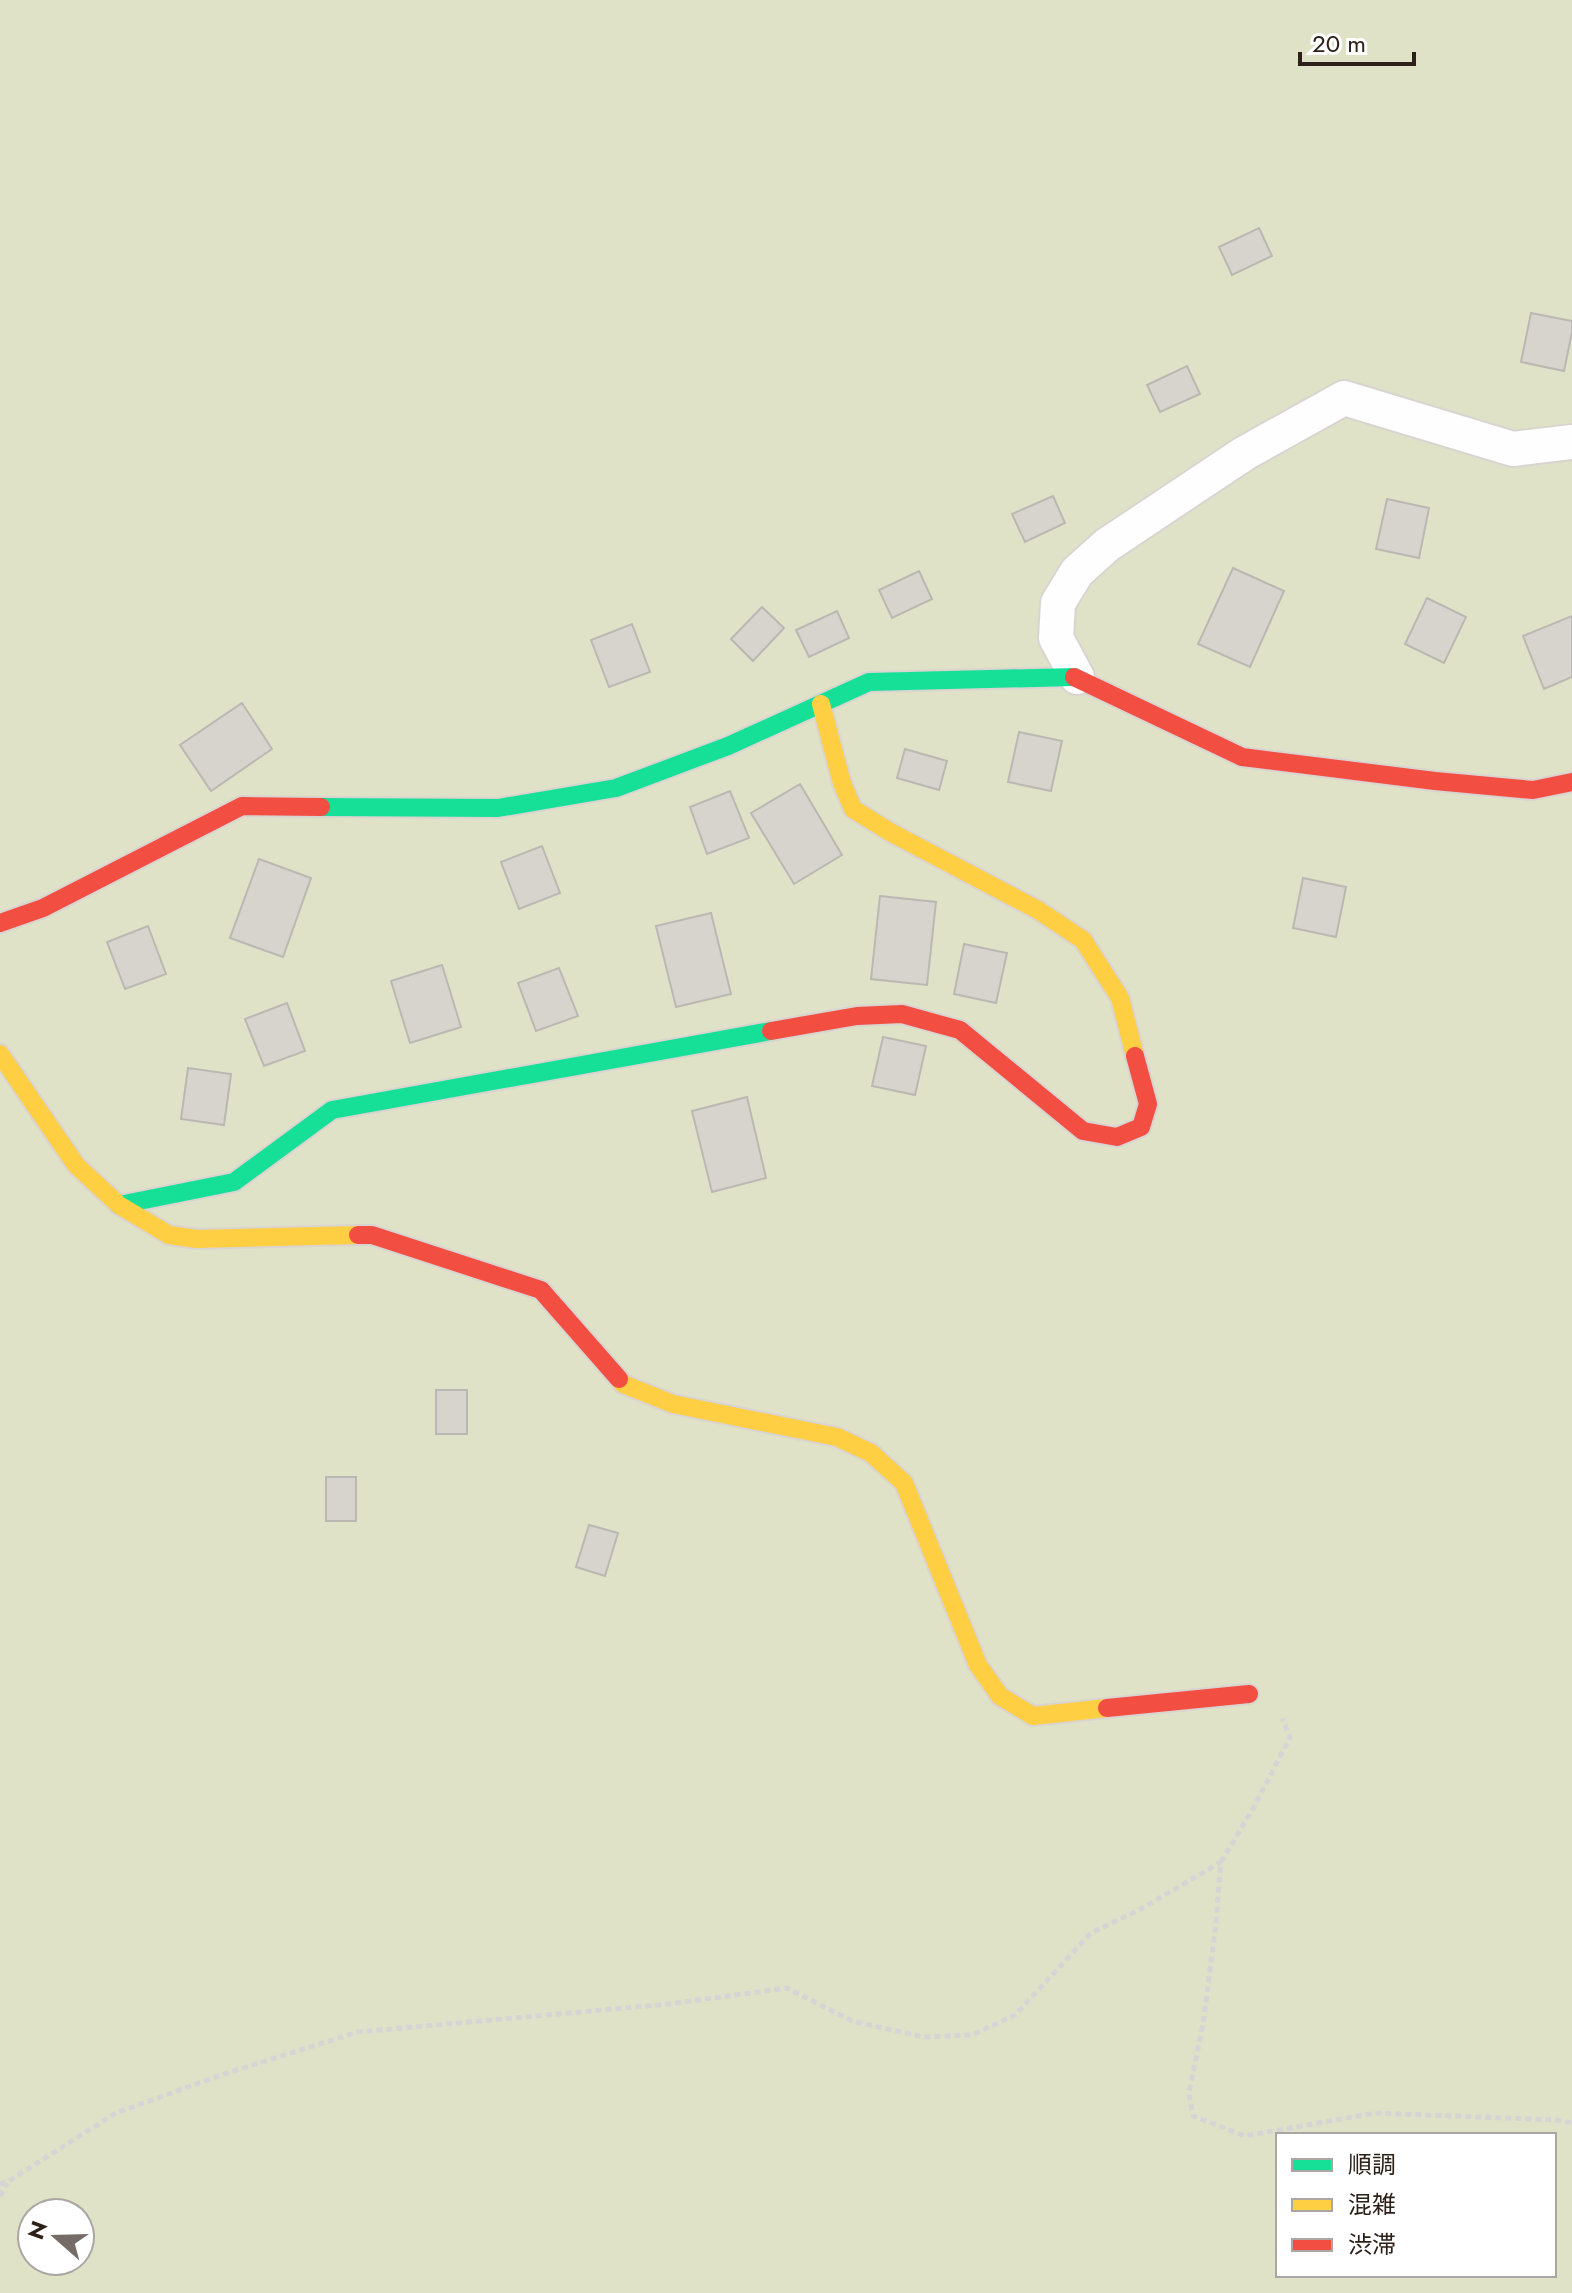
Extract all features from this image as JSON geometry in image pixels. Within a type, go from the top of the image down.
[{"type":"street","points":[[1077,677],[1056,638],[1058,603],[1077,572],[1107,545],[1245,453],[1344,398],[1513,449],[1572,442]]},
{"type":"street","points":[[0,923],[43,908],[242,806],[498,808],[616,788],[728,746],[869,682],[1077,677],[1242,757],[1533,790],[1572,782]]},
{"type":"street","points":[[119,1205],[234,1182],[332,1110],[857,1016],[902,1014],[960,1030],[1083,1131],[1117,1137],[1141,1127],[1148,1104],[1120,998],[1083,940],[1038,910],[890,832],[853,809],[842,783],[821,704]]},
{"type":"street","points":[[0,1054],[76,1165],[119,1205],[169,1235],[197,1239],[372,1235],[541,1290],[623,1384],[673,1404],[837,1437],[871,1453],[904,1483],[978,1665],[1000,1696],[1033,1716],[1249,1694]]},
{"type":"path","points":[[1249,1694],[1273,1695],[1290,1737],[1221,1862],[1203,2024],[1189,2093],[1193,2116],[1245,2136],[1375,2113],[1572,2123]]},
{"type":"path","points":[[0,2196],[4,2183],[116,2113],[224,2074],[358,2032],[669,2004],[787,1988],[852,2021],[923,2037],[972,2035],[1015,2015],[1091,1933],[1141,1909],[1221,1862]]},
{"type":"green space","points":[[0,0],[1572,0],[1572,2293],[0,2293]]},
{"type":"building","points":[[1259,228],[1272,256],[1232,275],[1219,247]]},
{"type":"building","points":[[1531,313],[1572,321],[1564,371],[1521,362]]},
{"type":"building","points":[[1187,366],[1200,394],[1160,412],[1147,385]]},
{"type":"building","points":[[1053,496],[1065,523],[1025,542],[1012,514]]},
{"type":"building","points":[[1387,499],[1429,508],[1419,558],[1376,549]]},
{"type":"building","points":[[1233,568],[1284,591],[1250,667],[1198,644]]},
{"type":"building","points":[[919,571],[932,599],[892,618],[879,590]]},
{"type":"building","points":[[1427,598],[1466,617],[1444,663],[1405,644]]},
{"type":"building","points":[[762,607],[784,628],[753,661],[731,639]]},
{"type":"building","points":[[837,611],[849,638],[809,657],[796,630]]},
{"type":"building","points":[[1572,616],[1572,677],[1544,689],[1523,636]]},
{"type":"building","points":[[632,624],[650,672],[609,687],[591,640]]},
{"type":"building","points":[[242,703],[272,749],[211,791],[180,745]]},
{"type":"building","points":[[1019,732],[1062,741],[1051,791],[1008,782]]},
{"type":"building","points":[[905,749],[947,761],[939,790],[897,778]]},
{"type":"building","points":[[800,784],[842,855],[794,884],[751,813]]},
{"type":"building","points":[[730,791],[749,838],[707,854],[690,807]]},
{"type":"building","points":[[542,846],[560,893],[519,909],[501,862]]},
{"type":"building","points":[[259,859],[311,878],[283,957],[230,938]]},
{"type":"building","points":[[1303,878],[1346,887],[1336,937],[1293,928]]},
{"type":"building","points":[[880,896],[936,902],[927,985],[871,979]]},
{"type":"building","points":[[711,913],[731,994],[676,1007],[656,926]]},
{"type":"building","points":[[148,926],[166,974],[125,989],[107,942]]},
{"type":"building","points":[[964,944],[1007,953],[996,1003],[954,994]]},
{"type":"building","points":[[442,965],[461,1027],[410,1043],[391,981]]},
{"type":"building","points":[[559,968],[578,1016],[536,1031],[518,983]]},
{"type":"building","points":[[287,1003],[305,1051],[264,1066],[245,1019]]},
{"type":"building","points":[[883,1037],[926,1046],[915,1095],[872,1086]]},
{"type":"building","points":[[188,1068],[231,1074],[224,1125],[181,1119]]},
{"type":"building","points":[[747,1097],[766,1178],[712,1192],[692,1111]]},
{"type":"building","points":[[436,1390],[467,1390],[467,1434],[436,1434]]},
{"type":"building","points":[[326,1477],[356,1477],[356,1521],[326,1521]]},
{"type":"building","points":[[589,1525],[618,1533],[605,1576],[576,1567]]},
{"type":"traffic: fast","points":[[321,807],[498,808],[616,788],[728,746],[869,682],[1074,677]]},
{"type":"traffic: fast","points":[[119,1205],[234,1182],[332,1110],[771,1031]]},
{"type":"traffic: slow","points":[[821,704],[842,783],[853,809],[890,832],[1038,910],[1083,940],[1120,998],[1135,1056]]},
{"type":"traffic: slow","points":[[0,1054],[76,1165],[119,1205],[169,1235],[197,1239],[358,1235]]},
{"type":"traffic: slow","points":[[619,1379],[623,1384],[673,1404],[837,1437],[871,1453],[904,1483],[978,1665],[1000,1696],[1033,1716],[1107,1708]]},
{"type":"traffic: jam","points":[[1074,677],[1242,757],[1533,790],[1572,782]]},
{"type":"traffic: jam","points":[[0,923],[43,908],[242,806],[321,807]]},
{"type":"traffic: jam","points":[[771,1031],[857,1016],[902,1014],[960,1030],[1083,1131],[1117,1137],[1141,1127],[1148,1104],[1135,1056]]},
{"type":"traffic: jam","points":[[358,1235],[372,1235],[541,1290],[619,1379]]},
{"type":"traffic: jam","points":[[1107,1708],[1249,1694]]}]
